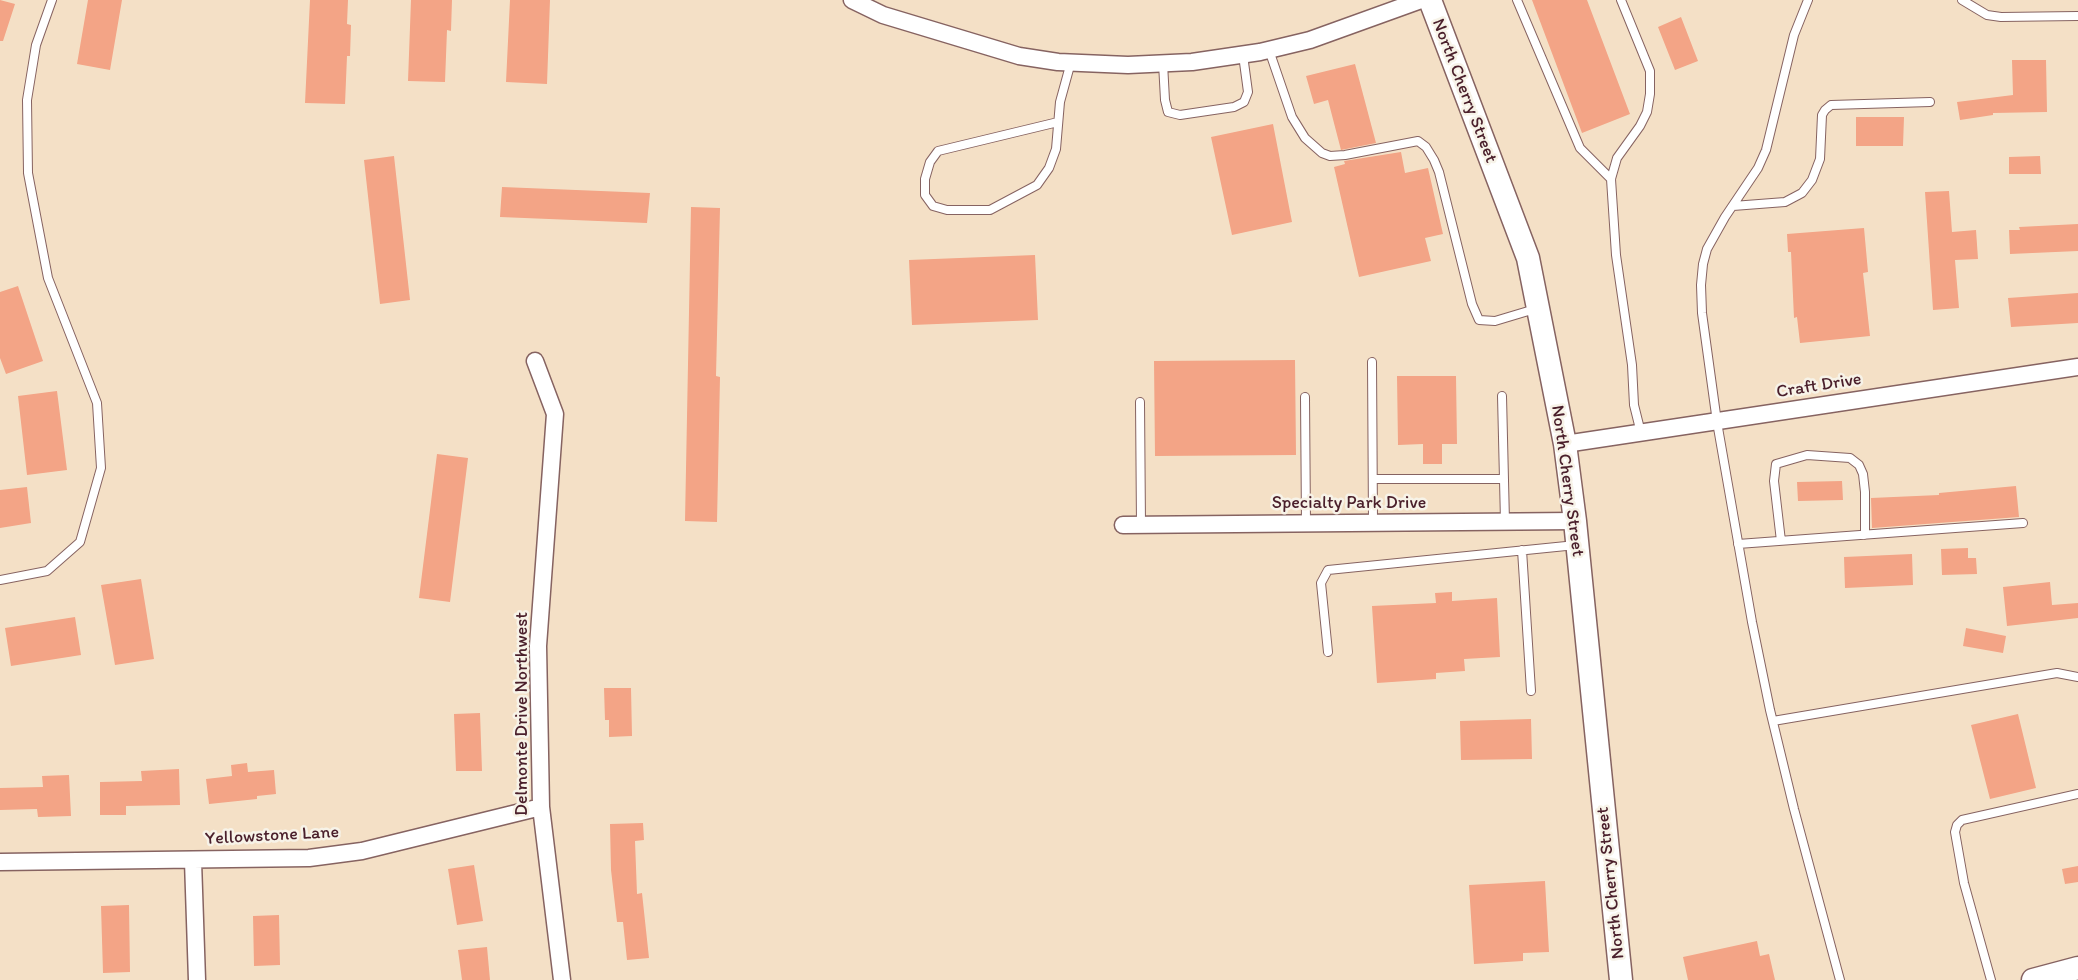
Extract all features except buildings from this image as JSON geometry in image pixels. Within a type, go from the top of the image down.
[{"type":"main road","name":"North Cherry Street","points":[[1430,0],[1528,258],[1565,444],[1578,544],[1618,980]]},
{"type":"main road","points":[[2033,980],[2078,968]]},
{"type":"street","points":[[852,0],[883,15],[1019,56],[1071,62],[1128,65],[1192,62],[1269,50],[1310,40],[1421,0]]},
{"type":"street","name":"Delmonte Drive Northwest","points":[[535,361],[555,414],[538,646],[540,806],[562,980]]},
{"type":"street","name":"Craft Drive","points":[[1565,444],[2078,367]]},
{"type":"street","name":"Specialty Park Drive","points":[[1123,525],[1575,521]]},
{"type":"street","name":"Yellowstone Lane","points":[[0,862],[309,858],[362,851],[540,806]]},
{"type":"street","points":[[193,860],[197,980]]},
{"type":"lane","points":[[0,580],[47,570],[80,542],[101,468],[97,403],[48,278],[28,173],[26,100],[36,45],[52,0]]},
{"type":"lane","points":[[1517,0],[1580,148],[1611,178]]},
{"type":"lane","points":[[1621,0],[1650,71],[1650,94],[1647,112],[1640,126],[1617,158],[1611,178],[1616,255],[1632,365],[1634,405],[1641,433]]},
{"type":"lane","points":[[1808,0],[1794,34],[1766,150],[1758,168],[1725,217],[1707,249],[1701,285],[1702,313],[1717,422],[1752,622],[1794,809],[1840,980]]},
{"type":"lane","points":[[1962,0],[1987,15],[2000,17],[2078,16]]},
{"type":"lane","points":[[1269,50],[1292,117],[1305,138],[1322,153],[1330,156],[1345,155],[1418,141],[1426,147],[1439,172],[1472,304],[1479,320],[1495,321],[1537,308]]},
{"type":"lane","points":[[1163,63],[1165,100],[1168,112],[1180,115],[1234,107],[1244,102],[1248,92],[1243,55]]},
{"type":"lane","points":[[1058,122],[938,151],[930,162],[924,179],[924,195],[933,206],[947,210],[990,210],[1037,185],[1048,168],[1056,149],[1060,102],[1071,62]]},
{"type":"lane","points":[[1733,206],[1785,202],[1802,193],[1812,180],[1820,159],[1822,115],[1831,105],[1930,102]]},
{"type":"lane","points":[[1372,362],[1373,523]]},
{"type":"lane","points":[[1502,396],[1505,522]]},
{"type":"lane","points":[[1305,397],[1306,524]]},
{"type":"lane","points":[[1140,402],[1141,525]]},
{"type":"lane","points":[[1781,541],[1774,482],[1776,464],[1807,455],[1850,458],[1859,465],[1863,474],[1865,492],[1865,535]]},
{"type":"lane","points":[[1373,479],[1504,479]]},
{"type":"lane","points":[[1738,544],[2023,523]]},
{"type":"lane","points":[[1328,652],[1321,583],[1328,570],[1578,544]]},
{"type":"lane","points":[[1522,550],[1531,691]]},
{"type":"lane","points":[[1773,721],[2057,673],[2078,677]]},
{"type":"lane","points":[[1991,980],[1964,883],[1955,832],[1957,825],[1962,820],[2078,794]]}]
